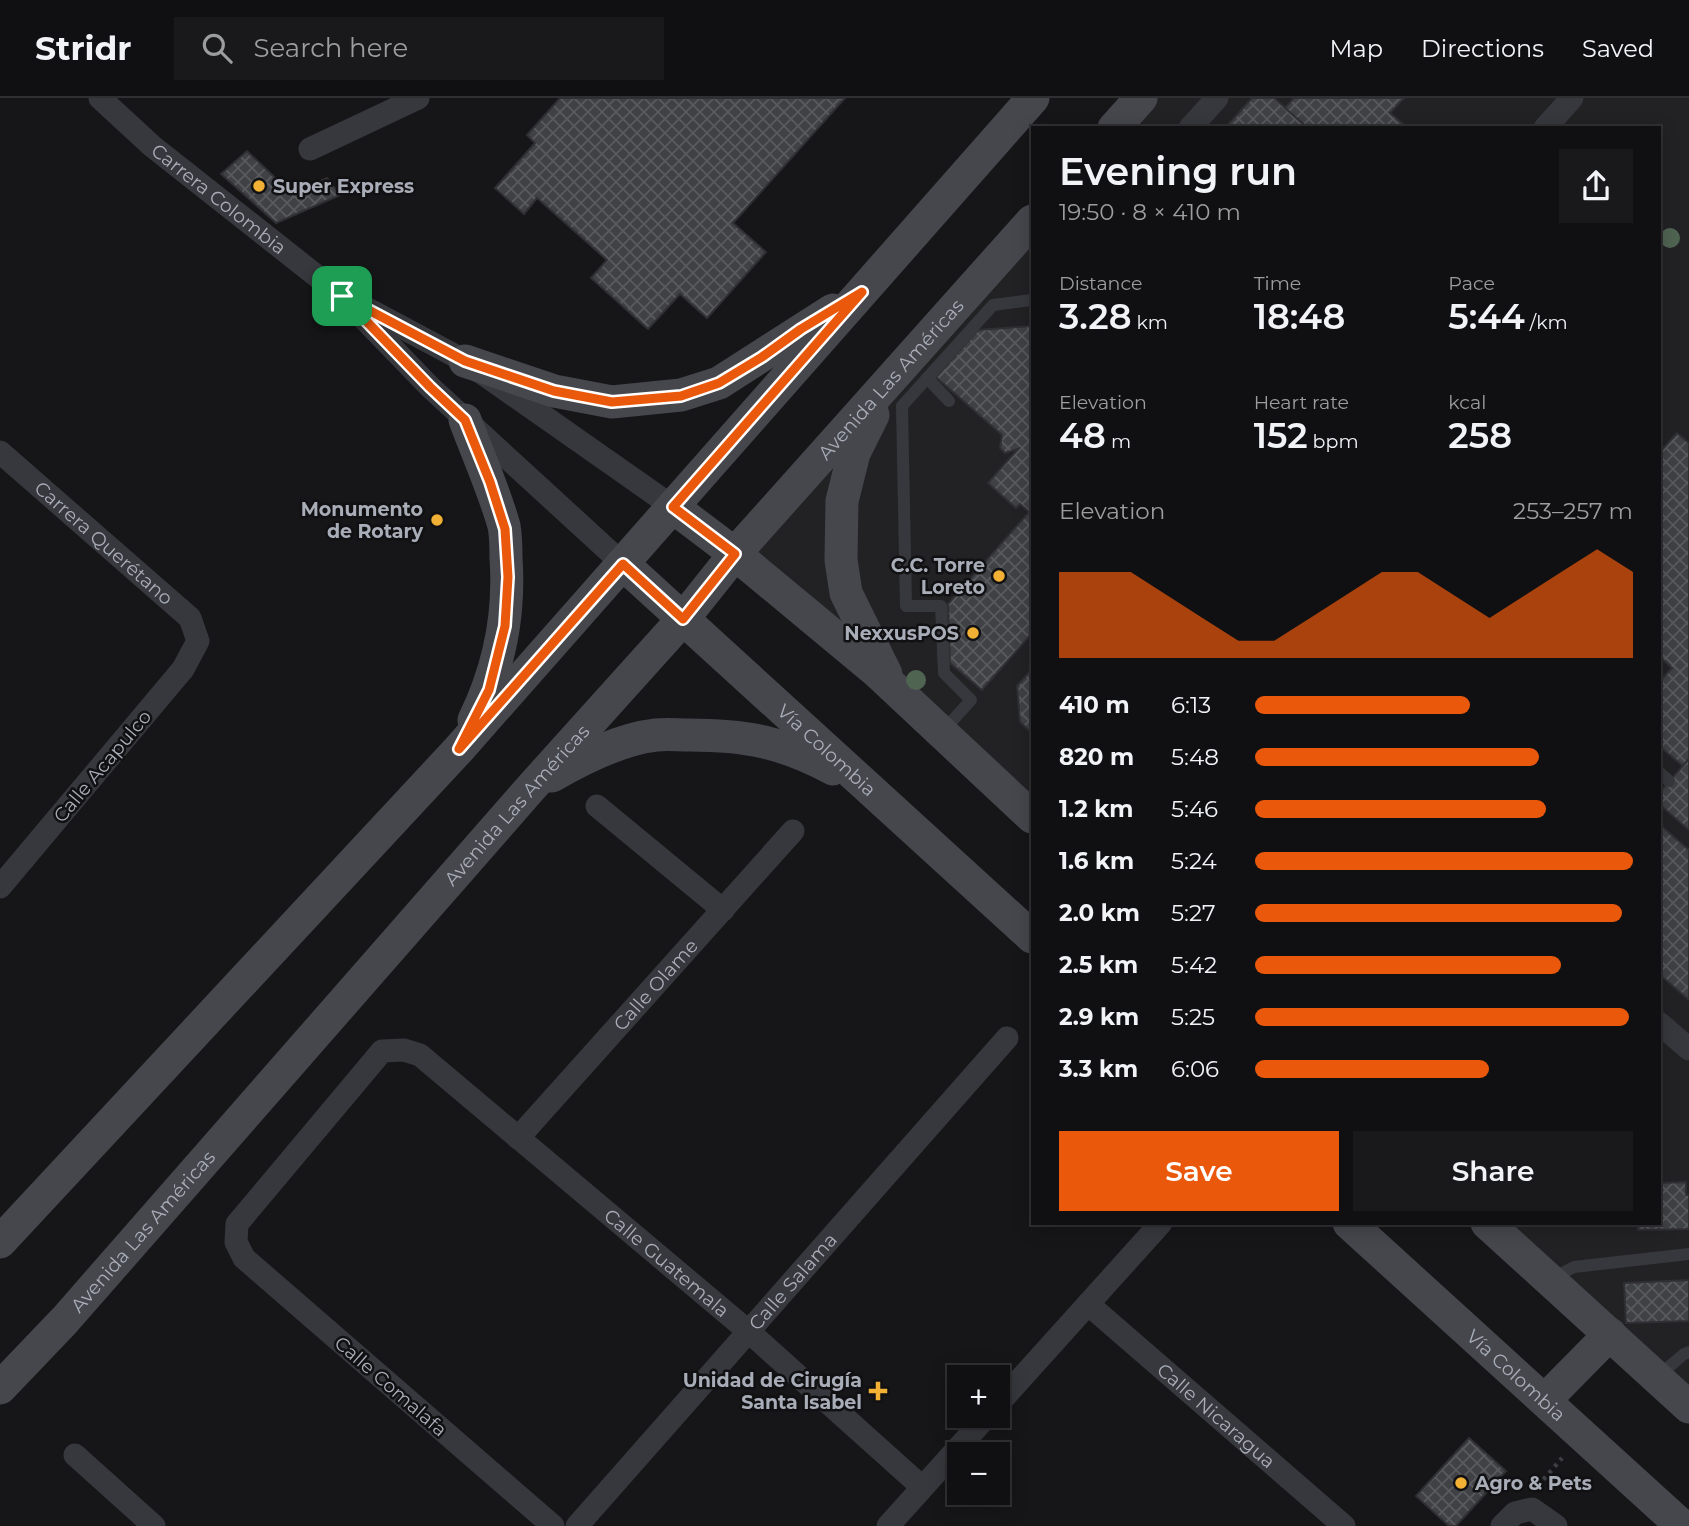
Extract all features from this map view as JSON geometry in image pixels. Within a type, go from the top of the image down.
[{"type":"main road","points":[[0,1241],[459,749],[862,292],[1012,111],[1033,98]]},
{"type":"main road","points":[[1116,126],[1140,98]]},
{"type":"main road","name":"Avenida Las Américas","points":[[0,1388],[65,1321],[529,790],[683,619],[735,554],[914,373],[1031,222]]},
{"type":"main road","points":[[465,361],[554,391],[612,402],[681,396],[719,383],[862,292]]},
{"type":"main road","points":[[894,689],[846,593],[841,560],[842,501],[854,453],[863,434],[914,373]]},
{"type":"main road","points":[[459,749],[489,690],[505,626],[508,577],[505,529],[490,482],[465,420]]},
{"type":"main road","points":[[673,507],[735,554],[876,671],[1031,816]]},
{"type":"main road","name":"Vía Colombia","points":[[623,564],[1031,936]]},
{"type":"main road","points":[[529,790],[580,760],[617,745],[656,735],[719,735],[762,740],[803,753],[868,788]]},
{"type":"main road","name":"Vía Colombia","points":[[1351,1225],[1682,1526]]},
{"type":"main road","points":[[1489,1225],[1689,1407]]},
{"type":"main road","points":[[1545,1400],[1609,1335]]},
{"type":"street","name":"Carrera Colombia","points":[[100,98],[152,146],[342,296],[430,387],[623,564]]},
{"type":"street","points":[[310,149],[418,98]]},
{"type":"street","points":[[1192,126],[1217,98]]},
{"type":"street","points":[[1547,126],[1572,98]]},
{"type":"street","name":"Carrera Colombia","points":[[342,296],[465,361],[673,507]]},
{"type":"street","name":"Carrera Querétano","points":[[0,452],[190,618],[198,640]]},
{"type":"street","name":"Calle Acapulco","points":[[5,872],[183,669],[198,640]]},
{"type":"street","points":[[597,806],[723,910]]},
{"type":"street","name":"Calle Olame","points":[[518,1138],[793,831]]},
{"type":"street","points":[[1661,1025],[1689,1049]]},
{"type":"street","name":"Calle Salama","points":[[577,1526],[1007,1038]]},
{"type":"street","name":"Calle Guatemala","points":[[236,1242],[237,1224],[382,1051],[404,1050],[420,1055],[748,1331],[922,1487]]},
{"type":"street","points":[[1010,1391],[1159,1225]]},
{"type":"street","name":"Calle Comalafa","points":[[236,1242],[244,1258],[553,1526]]},
{"type":"street","name":"Calle Nicaragua","points":[[1088,1304],[1344,1526]]},
{"type":"street","points":[[888,1526],[976,1428]]},
{"type":"street","points":[[75,1455],[154,1526]]},
{"type":"street","points":[[1508,1519],[1532,1509],[1556,1526]]},
{"type":"lane","points":[[941,733],[971,701],[944,673],[941,606],[906,606],[902,406],[914,373],[993,305],[1031,300]]},
{"type":"lane","points":[[914,373],[949,401]]},
{"type":"lane","points":[[1547,1280],[1574,1267],[1689,1254]]},
{"type":"lane","points":[[1657,1377],[1689,1352]]},
{"type":"path","points":[[1508,1519],[1583,1434]]},
{"type":"shaded area","points":[[1141,98],[1689,98],[1689,1406],[1493,1225],[1661,1225],[1661,126],[1116,126]]},
{"type":"shaded area","points":[[1031,221],[1031,816],[735,554]]},
{"type":"building","points":[[560,98],[845,98],[733,223],[766,252],[707,318],[680,294],[648,329],[591,278],[607,260],[537,198],[524,214],[495,188],[535,143],[527,135]]},
{"type":"building","points":[[1252,98],[1274,98],[1306,126],[1227,126]]},
{"type":"building","points":[[1294,98],[1404,98],[1390,113],[1403,124],[1401,126],[1306,126],[1285,108]]},
{"type":"building","name":"Super Express","points":[[247,151],[292,194],[327,178],[340,195],[276,223],[221,174]]},
{"type":"building","points":[[1031,326],[1031,634],[982,690],[950,663],[948,604],[1029,512],[1020,504],[1016,508],[988,483],[1018,449],[1005,453],[1000,448],[1002,435],[936,377],[978,330]]},
{"type":"building","points":[[1677,433],[1689,443],[1689,759],[1683,766],[1661,748],[1661,680],[1672,668],[1661,658],[1661,451]]},
{"type":"building","points":[[1031,670],[1031,732],[1020,722],[1017,686]]},
{"type":"building","points":[[1689,759],[1689,830],[1661,806],[1661,791]]},
{"type":"building","points":[[1661,826],[1689,850],[1689,1000],[1661,976]]},
{"type":"building","points":[[1686,1182],[1686,1195],[1689,1195],[1689,1229],[1638,1230],[1638,1225],[1661,1225],[1661,1183]]},
{"type":"building","points":[[1689,1280],[1689,1321],[1626,1323],[1624,1283]]},
{"type":"building","name":"Agro & Pets","points":[[1469,1438],[1506,1471],[1456,1526],[1449,1526],[1416,1496]]},
{"type":"place","name":"Super Express","points":[[259,186]]},
{"type":"place","name":"Monumento de Rotary","points":[[437,520]]},
{"type":"place","name":"C.C. Torre Loreto","points":[[999,576]]},
{"type":"place","name":"NexxusPOS","points":[[973,633]]},
{"type":"place","name":"Unidad de Cirugía Santa Isabel","points":[[878,1391]]},
{"type":"place","name":"Agro & Pets","points":[[1461,1483]]},
{"type":"route","points":[[862,292],[673,507],[735,554],[683,619],[623,564],[459,749],[489,690],[505,626],[508,577],[505,529],[490,482],[465,420],[342,296],[465,361],[554,391],[612,402],[681,396],[719,383],[862,292]]}]
